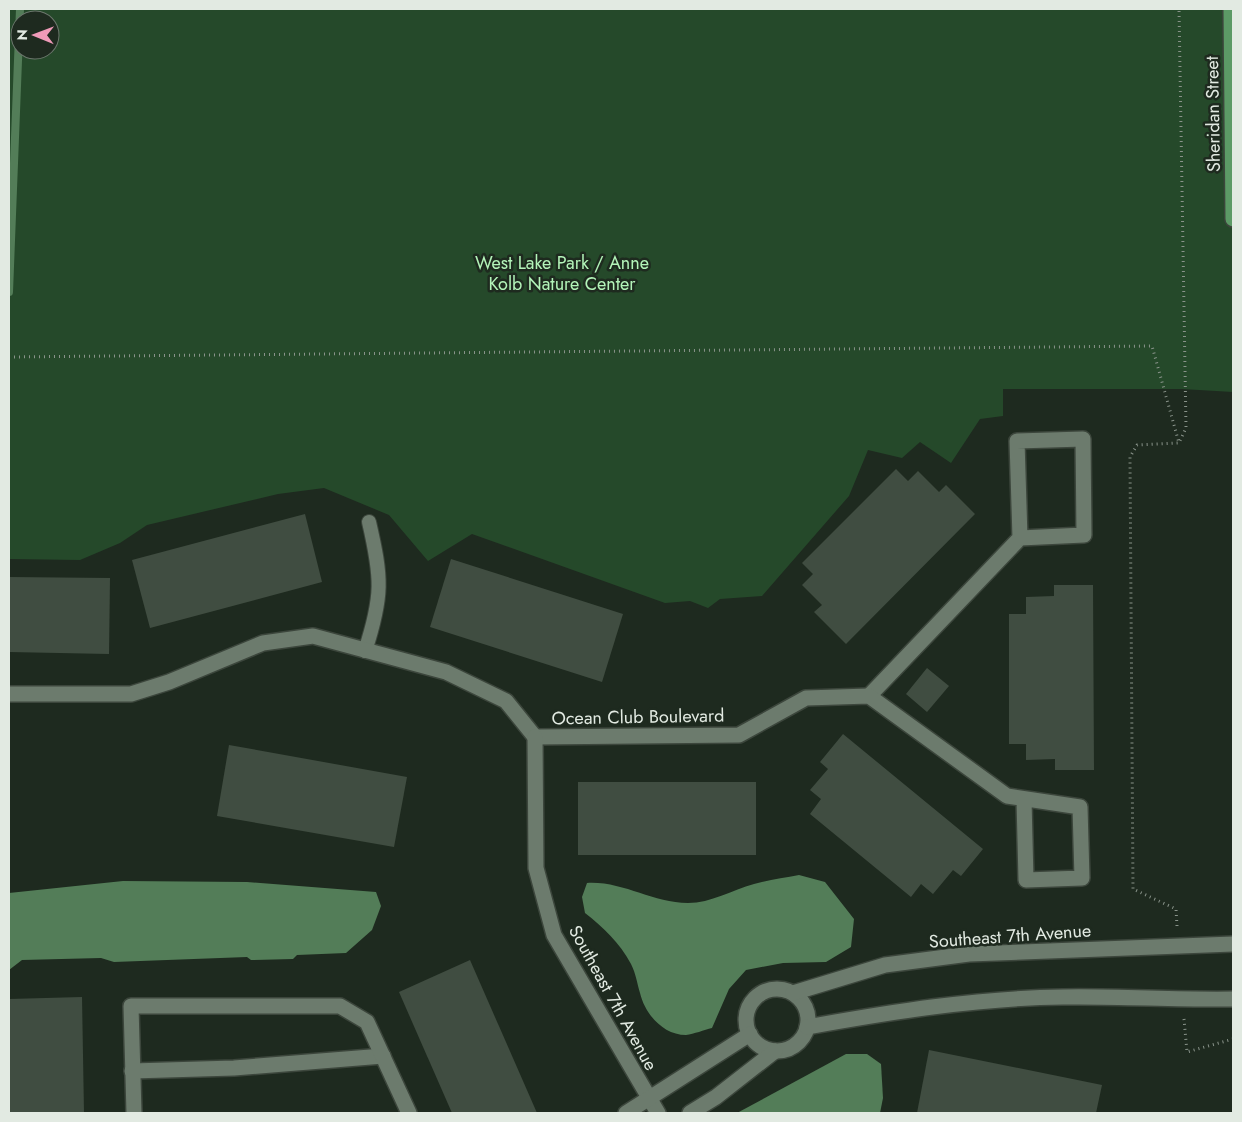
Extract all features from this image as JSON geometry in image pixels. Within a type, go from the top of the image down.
[{"type":"main road","name":"Sheridan Street","points":[[1231,9],[1233,219]]},
{"type":"street","points":[[1020,538],[1018,441],[1084,439],[1084,535],[1020,538],[870,696],[1006,796],[1080,807],[1082,878],[1026,880],[1024,800]]},
{"type":"street","name":"Ocean Club Boulevard","points":[[9,694],[131,694],[169,682],[262,643],[313,636],[446,672],[506,701],[535,738],[740,735],[806,698],[870,696]]},
{"type":"street","name":"Southeast 7th Avenue","points":[[535,738],[536,868],[554,935],[658,1113]]},
{"type":"street","name":"Southeast 7th Avenue","points":[[793,993],[884,965],[969,954],[1233,944]]},
{"type":"street","points":[[774,989],[793,993],[806,1008],[808,1017],[807,1027],[803,1037],[796,1045],[786,1050],[765,1049],[756,1043],[750,1034],[747,1014],[756,997],[774,989]]},
{"type":"street","points":[[807,1027],[954,1004],[1062,997],[1182,1000],[1233,999]]},
{"type":"street","points":[[134,1113],[131,1006],[340,1006],[367,1022],[409,1113]]},
{"type":"street","name":"Southeast 7th Avenue","points":[[626,1113],[750,1034]]},
{"type":"street","points":[[690,1113],[716,1097],[776,1051]]},
{"type":"street","points":[[132,1071],[244,1067],[382,1056]]},
{"type":"lane","points":[[365,650],[377,613],[380,586],[378,559],[369,522]]},
{"type":"path","points":[[1179,9],[1186,428],[1179,443]]},
{"type":"path","points":[[9,357],[1152,346],[1179,443]]},
{"type":"path","points":[[1178,945],[1176,909],[1134,889],[1130,457],[1137,445],[1179,443]]},
{"type":"path","points":[[1182,1000],[1187,1052],[1233,1039]]},
{"type":"green space","name":"West Lake Park / Anne Kolb Nature Center","points":[[9,9],[1233,9],[1233,392],[1182,389],[1003,389],[1003,416],[980,419],[951,463],[920,442],[902,458],[868,450],[849,496],[762,596],[720,599],[708,608],[690,601],[665,603],[472,534],[428,561],[389,515],[324,488],[278,494],[147,525],[120,543],[80,560],[9,559]]},
{"type":"shaded area","points":[[799,875],[825,882],[854,919],[851,947],[826,962],[783,963],[746,970],[729,989],[712,1028],[686,1035],[670,1031],[656,1022],[651,1016],[642,1001],[631,964],[611,936],[585,913],[582,897],[587,883],[600,883],[625,888],[662,900],[688,903],[713,899],[754,884]]},
{"type":"shaded area","points":[[123,881],[247,882],[376,892],[381,906],[372,930],[346,953],[297,955],[293,959],[251,960],[247,957],[114,962],[101,958],[22,960],[9,970],[9,893]]},
{"type":"shaded area","points":[[846,1054],[867,1054],[881,1064],[883,1098],[880,1113],[737,1113]]},
{"type":"building","points":[[896,469],[908,481],[918,471],[939,492],[946,485],[975,514],[846,644],[814,612],[822,605],[802,585],[813,574],[802,563]]},
{"type":"building","points":[[305,514],[322,582],[150,628],[132,560]]},
{"type":"building","points":[[451,559],[623,614],[602,682],[430,627]]},
{"type":"building","points":[[9,577],[110,578],[109,654],[9,652]]},
{"type":"building","points":[[1054,585],[1093,585],[1094,770],[1055,770],[1055,759],[1026,760],[1026,744],[1009,744],[1009,614],[1026,614],[1026,597],[1054,596]]},
{"type":"building","points":[[927,668],[949,686],[927,712],[906,694]]},
{"type":"building","points":[[843,734],[983,849],[961,876],[953,870],[933,894],[921,884],[911,897],[810,814],[821,799],[810,790],[828,769],[820,762]]},
{"type":"building","points":[[229,745],[407,777],[394,847],[217,816]]},
{"type":"building","points":[[578,782],[756,782],[756,855],[578,855]]},
{"type":"building","points":[[470,960],[537,1113],[452,1113],[399,992]]},
{"type":"building","points":[[82,997],[84,1113],[9,1113],[9,999]]},
{"type":"building","points":[[929,1050],[1102,1085],[1096,1113],[917,1113]]},
{"type":"waterway","points":[[9,292],[20,9]]}]
